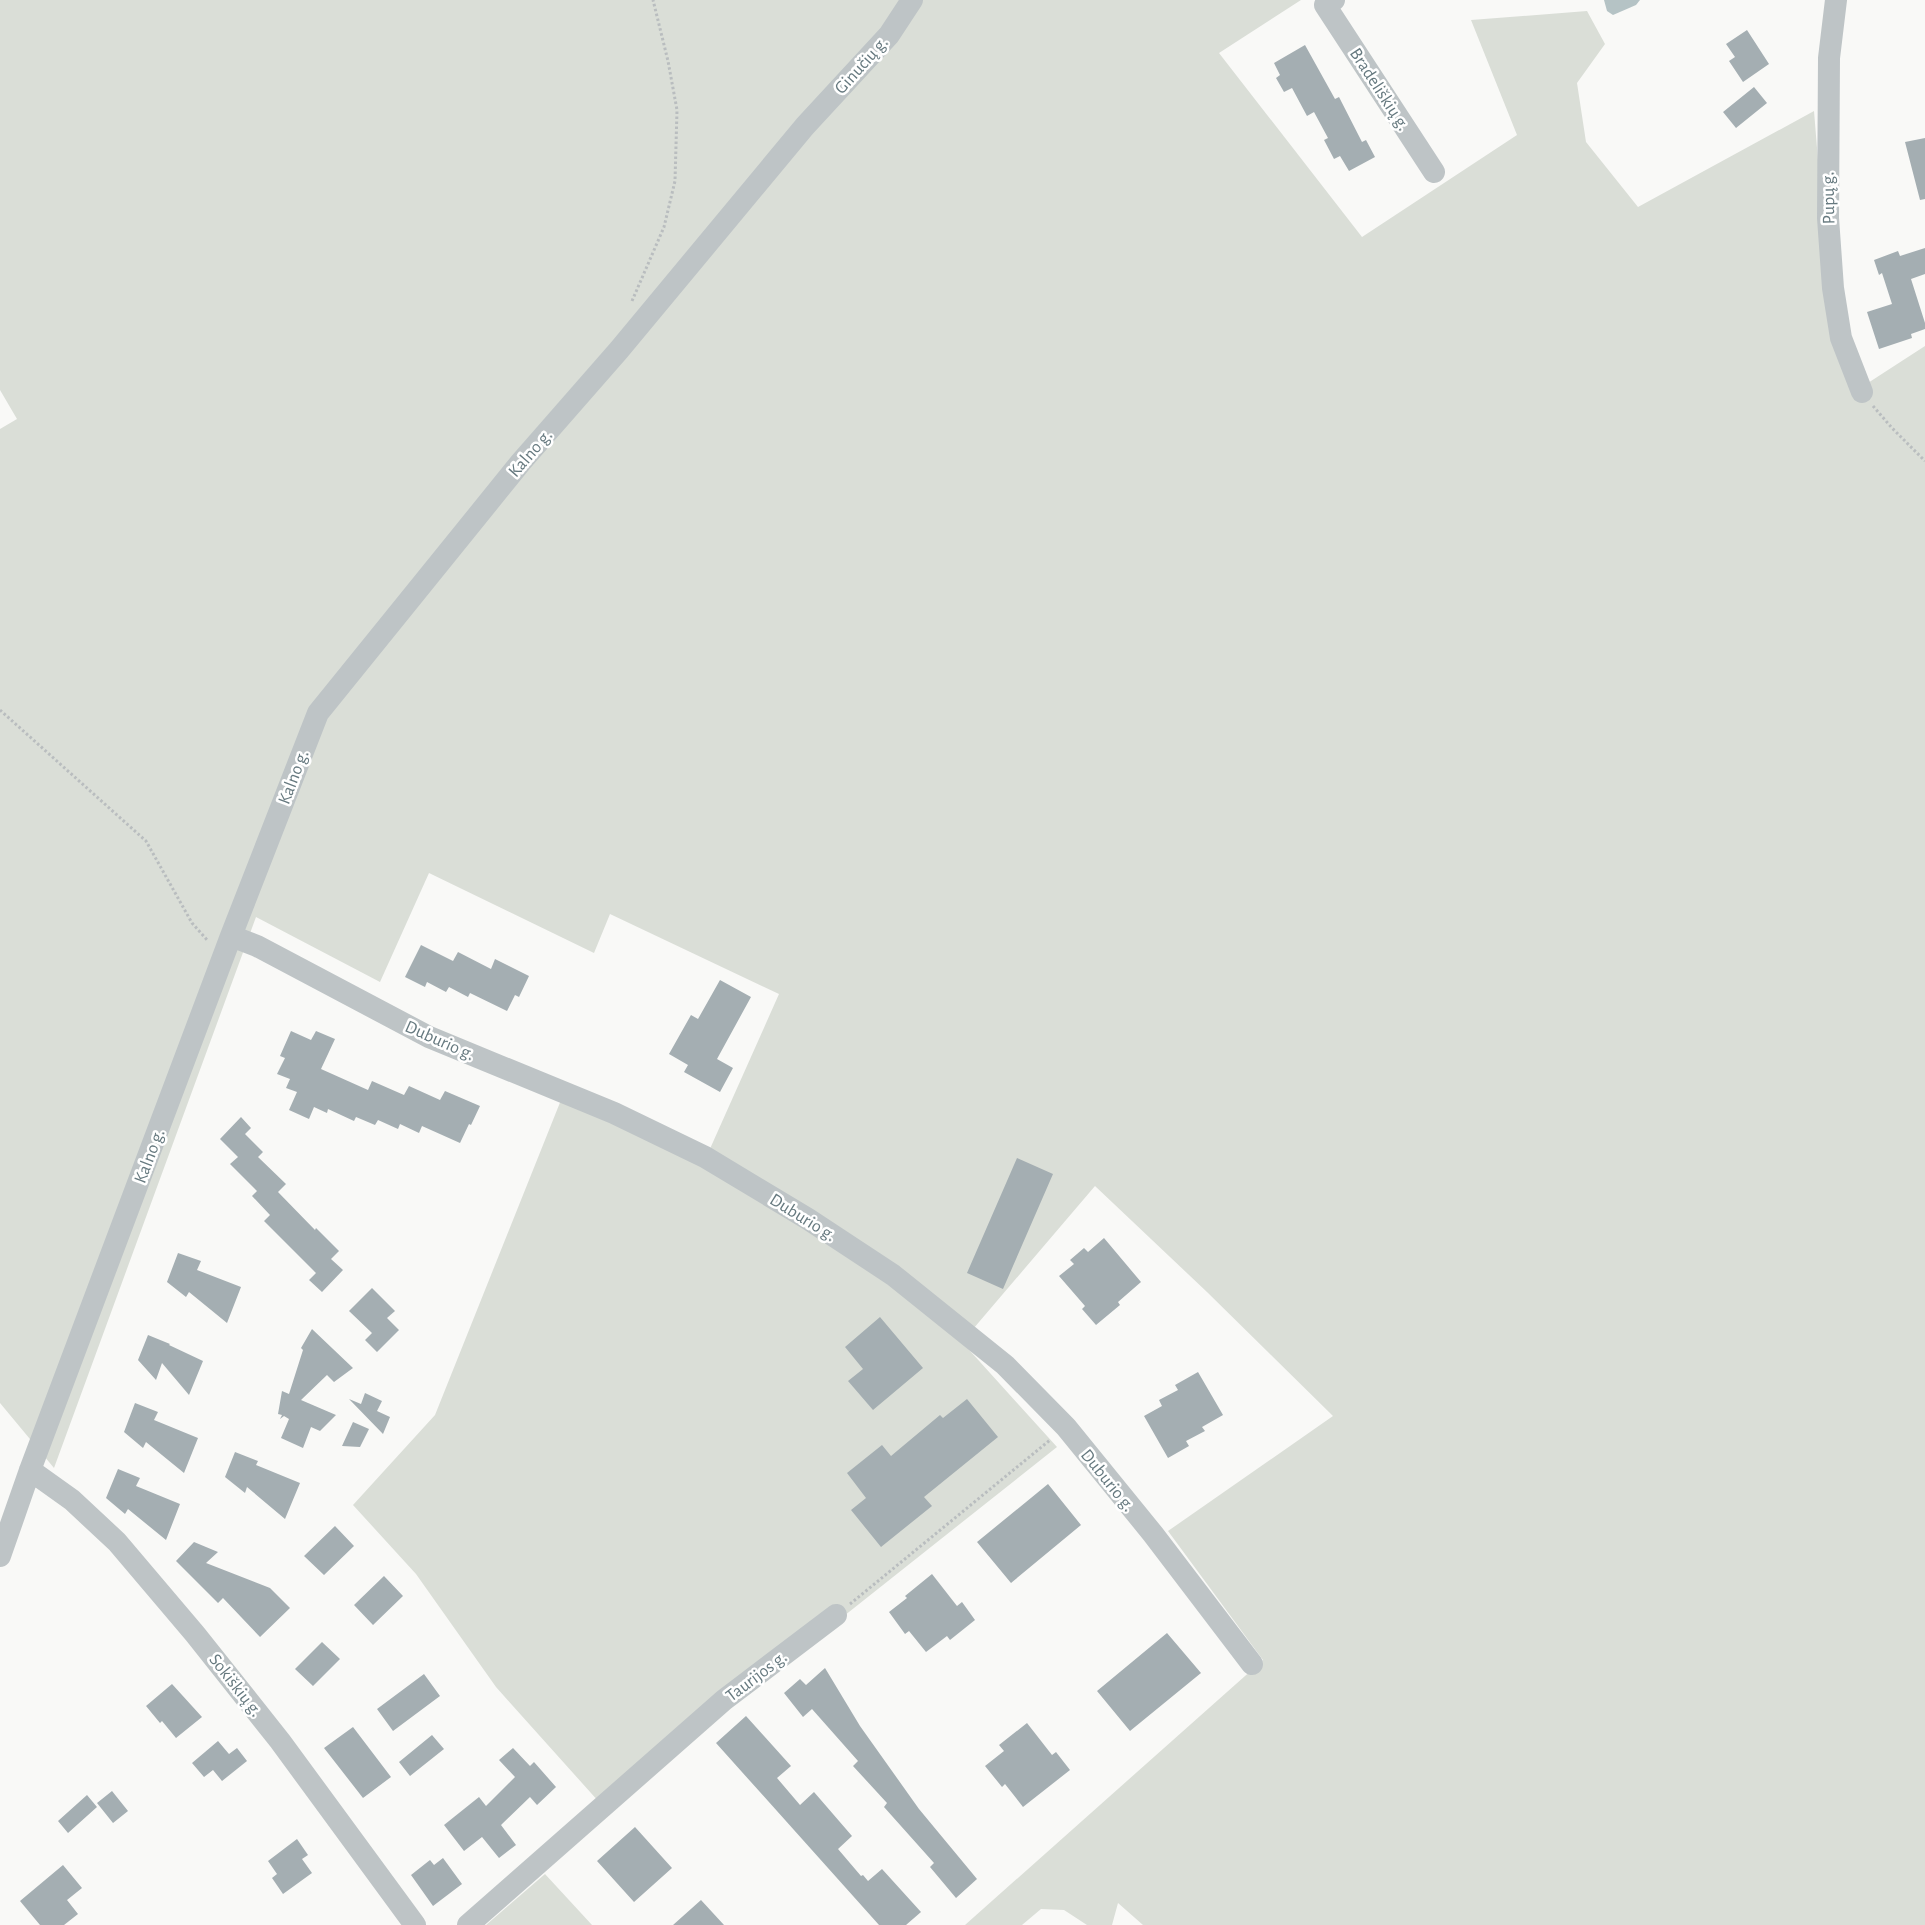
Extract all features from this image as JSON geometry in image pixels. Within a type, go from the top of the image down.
[{"type":"street","name":"Ginučių g.","points":[[805,126],[889,35],[912,0]]},
{"type":"street","name":"Pupų g.","points":[[1836,0],[1829,58],[1828,218],[1833,288],[1841,338],[1862,392]]},
{"type":"street","name":"Bradeliškių g.","points":[[1330,3],[1434,172]]},
{"type":"street","name":"Kalno g.","points":[[0,1556],[30,1470],[231,936],[318,713],[521,462],[626,343],[805,126]]},
{"type":"street","name":"Duburio g.","points":[[231,936],[257,946],[429,1037],[614,1113],[705,1157],[808,1218],[893,1275],[1005,1365],[1066,1427],[1153,1534],[1252,1664]]},
{"type":"street","name":"Sokiškių g.","points":[[30,1470],[72,1500],[116,1542],[195,1634],[280,1741],[415,1925]]},
{"type":"street","name":"Taurijos g.","points":[[468,1925],[724,1700],[836,1615]]},
{"type":"path","points":[[631,303],[664,227],[675,182],[677,110],[668,61],[653,0]]},
{"type":"path","points":[[1862,392],[1892,428],[1925,461]]},
{"type":"path","points":[[0,710],[146,841],[192,923],[223,958]]},
{"type":"path","points":[[836,1615],[1052,1438]]},
{"type":"shaded area","points":[[0,0],[1301,0],[1219,53],[1362,237],[1517,135],[1471,20],[1587,11],[1605,44],[1577,83],[1586,142],[1638,207],[1814,111],[1831,320],[1854,392],[1925,346],[1925,1925],[1143,1925],[1118,1903],[1112,1925],[1087,1925],[1064,1910],[1041,1909],[1022,1925],[965,1925],[1263,1660],[1168,1531],[1333,1416],[1207,1292],[1095,1186],[962,1342],[1057,1447],[690,1738],[608,1812],[496,1687],[416,1574],[353,1505],[435,1415],[567,1085],[709,1151],[779,994],[610,914],[594,953],[429,873],[380,982],[256,917],[54,1468],[0,1403],[0,429],[17,419],[0,390]]},
{"type":"shaded area","points":[[1604,0],[1640,0],[1636,5],[1613,15],[1607,11]]},
{"type":"shaded area","points":[[545,1874],[592,1925],[486,1925]]},
{"type":"building","points":[[1747,30],[1769,64],[1743,82],[1729,61],[1735,57],[1726,44]]},
{"type":"building","points":[[1305,45],[1335,99],[1339,97],[1362,142],[1366,140],[1375,157],[1349,171],[1340,156],[1334,159],[1324,140],[1328,138],[1314,112],[1307,116],[1292,88],[1284,92],[1276,78],[1280,75],[1274,63]]},
{"type":"building","points":[[1754,87],[1767,103],[1736,128],[1723,112]]},
{"type":"building","points":[[1925,138],[1925,199],[1920,200],[1905,142]]},
{"type":"building","points":[[1925,248],[1925,274],[1911,279],[1925,323],[1925,329],[1911,334],[1912,338],[1879,349],[1867,312],[1892,304],[1882,273],[1879,275],[1874,260],[1898,251],[1900,256]]},
{"type":"building","points":[[421,945],[453,961],[458,952],[491,969],[495,959],[529,976],[519,997],[515,995],[507,1011],[470,993],[468,997],[449,987],[446,992],[427,982],[425,987],[405,977]]},
{"type":"building","points":[[720,980],[751,997],[717,1059],[733,1068],[720,1092],[684,1072],[688,1065],[669,1054],[691,1015],[698,1019]]},
{"type":"building","points":[[291,1031],[311,1040],[316,1031],[335,1039],[321,1069],[368,1090],[372,1081],[404,1095],[409,1086],[440,1100],[445,1091],[480,1106],[460,1143],[422,1126],[419,1133],[400,1124],[398,1129],[378,1120],[375,1125],[356,1117],[354,1121],[328,1109],[327,1113],[314,1107],[309,1119],[289,1110],[297,1092],[286,1088],[290,1079],[277,1074],[285,1058],[280,1056]]},
{"type":"building","points":[[241,1117],[251,1128],[245,1134],[263,1152],[258,1157],[286,1184],[278,1192],[315,1230],[316,1228],[339,1251],[331,1259],[343,1270],[322,1292],[309,1280],[316,1273],[264,1221],[270,1215],[252,1196],[257,1191],[230,1164],[238,1157],[220,1139]]},
{"type":"building","points":[[1017,1158],[1053,1174],[1003,1289],[967,1273]]},
{"type":"building","points":[[1104,1238],[1141,1282],[1118,1302],[1120,1305],[1096,1325],[1082,1309],[1085,1306],[1059,1276],[1074,1264],[1070,1260],[1084,1248],[1088,1252]]},
{"type":"building","points":[[178,1253],[201,1261],[197,1270],[241,1287],[227,1323],[189,1292],[186,1297],[167,1282]]},
{"type":"building","points":[[372,1288],[395,1311],[387,1318],[399,1330],[377,1352],[365,1340],[372,1333],[349,1311]]},
{"type":"building","points":[[880,1317],[923,1368],[873,1410],[848,1381],[863,1369],[845,1347]]},
{"type":"building","points":[[312,1329],[353,1368],[334,1382],[327,1375],[301,1400],[336,1415],[320,1431],[311,1427],[303,1448],[281,1438],[289,1419],[284,1416],[280,1419],[282,1415],[278,1414],[282,1391],[289,1394],[303,1350],[301,1348]]},
{"type":"building","points":[[148,1335],[203,1361],[189,1395],[162,1363],[156,1380],[138,1360]]},
{"type":"building","points":[[1198,1372],[1223,1415],[1202,1427],[1205,1431],[1186,1441],[1189,1446],[1168,1458],[1144,1416],[1162,1406],[1159,1400],[1178,1390],[1175,1385]]},
{"type":"building","points":[[365,1393],[382,1401],[377,1411],[390,1417],[383,1434],[349,1399],[361,1404]]},
{"type":"building","points":[[967,1399],[998,1437],[924,1497],[932,1506],[881,1547],[851,1510],[866,1498],[847,1473],[882,1445],[891,1456],[940,1415],[943,1418]]},
{"type":"building","points":[[135,1403],[158,1412],[154,1420],[198,1438],[184,1473],[146,1442],[143,1448],[124,1432]]},
{"type":"building","points":[[353,1422],[369,1429],[360,1447],[342,1446]]},
{"type":"building","points":[[235,1452],[258,1461],[256,1465],[300,1483],[285,1519],[247,1487],[245,1493],[225,1477]]},
{"type":"building","points":[[118,1469],[140,1478],[136,1486],[180,1504],[166,1540],[128,1509],[125,1514],[106,1498]]},
{"type":"building","points":[[1048,1484],[1081,1525],[1011,1583],[977,1542]]},
{"type":"building","points":[[335,1526],[354,1546],[324,1575],[304,1556]]},
{"type":"building","points":[[194,1542],[218,1552],[206,1563],[270,1588],[290,1608],[260,1637],[223,1598],[218,1603],[176,1561]]},
{"type":"building","points":[[932,1574],[957,1606],[962,1602],[975,1620],[950,1640],[947,1636],[926,1652],[909,1631],[905,1634],[889,1612]]},
{"type":"building","points":[[384,1576],[403,1596],[373,1625],[354,1605]]},
{"type":"building","points":[[1167,1633],[1201,1673],[1130,1731],[1097,1691]]},
{"type":"building","points":[[322,1642],[340,1659],[313,1686],[295,1669]]},
{"type":"building","points":[[825,1668],[860,1726],[919,1809],[977,1879],[956,1898],[930,1867],[934,1863],[884,1807],[887,1803],[853,1766],[858,1761],[812,1709],[803,1717],[784,1693],[800,1679],[806,1685]]},
{"type":"building","points":[[424,1674],[440,1696],[393,1731],[377,1709]]},
{"type":"building","points":[[172,1684],[202,1717],[176,1738],[146,1706]]},
{"type":"building","points":[[746,1716],[791,1766],[777,1778],[800,1805],[814,1792],[852,1836],[838,1849],[861,1876],[863,1875],[868,1881],[882,1869],[921,1912],[906,1925],[879,1925],[716,1743]]},
{"type":"building","points":[[1027,1723],[1052,1755],[1056,1752],[1070,1770],[1023,1807],[1005,1784],[1002,1787],[985,1766],[1004,1751],[999,1745]]},
{"type":"building","points":[[353,1727],[391,1777],[363,1798],[324,1748]]},
{"type":"building","points":[[432,1735],[444,1749],[410,1776],[399,1762]]},
{"type":"building","points":[[218,1741],[229,1754],[237,1748],[247,1761],[222,1781],[213,1770],[204,1777],[192,1763]]},
{"type":"building","points":[[513,1748],[530,1766],[534,1762],[556,1787],[537,1805],[530,1797],[501,1825],[516,1845],[499,1858],[482,1837],[464,1851],[444,1825],[479,1797],[486,1806],[515,1777],[499,1760]]},
{"type":"building","points":[[112,1791],[128,1811],[113,1823],[97,1803]]},
{"type":"building","points":[[87,1795],[97,1807],[68,1833],[58,1821]]},
{"type":"building","points":[[635,1827],[672,1868],[634,1902],[597,1861]]},
{"type":"building","points":[[297,1839],[308,1855],[302,1859],[312,1873],[283,1894],[272,1878],[277,1874],[268,1861]]},
{"type":"building","points":[[443,1858],[462,1884],[433,1906],[411,1875],[430,1860],[434,1865]]},
{"type":"building","points":[[63,1865],[82,1888],[67,1900],[78,1914],[64,1925],[40,1925],[20,1901]]},
{"type":"building","points":[[701,1900],[724,1925],[673,1925]]}]
